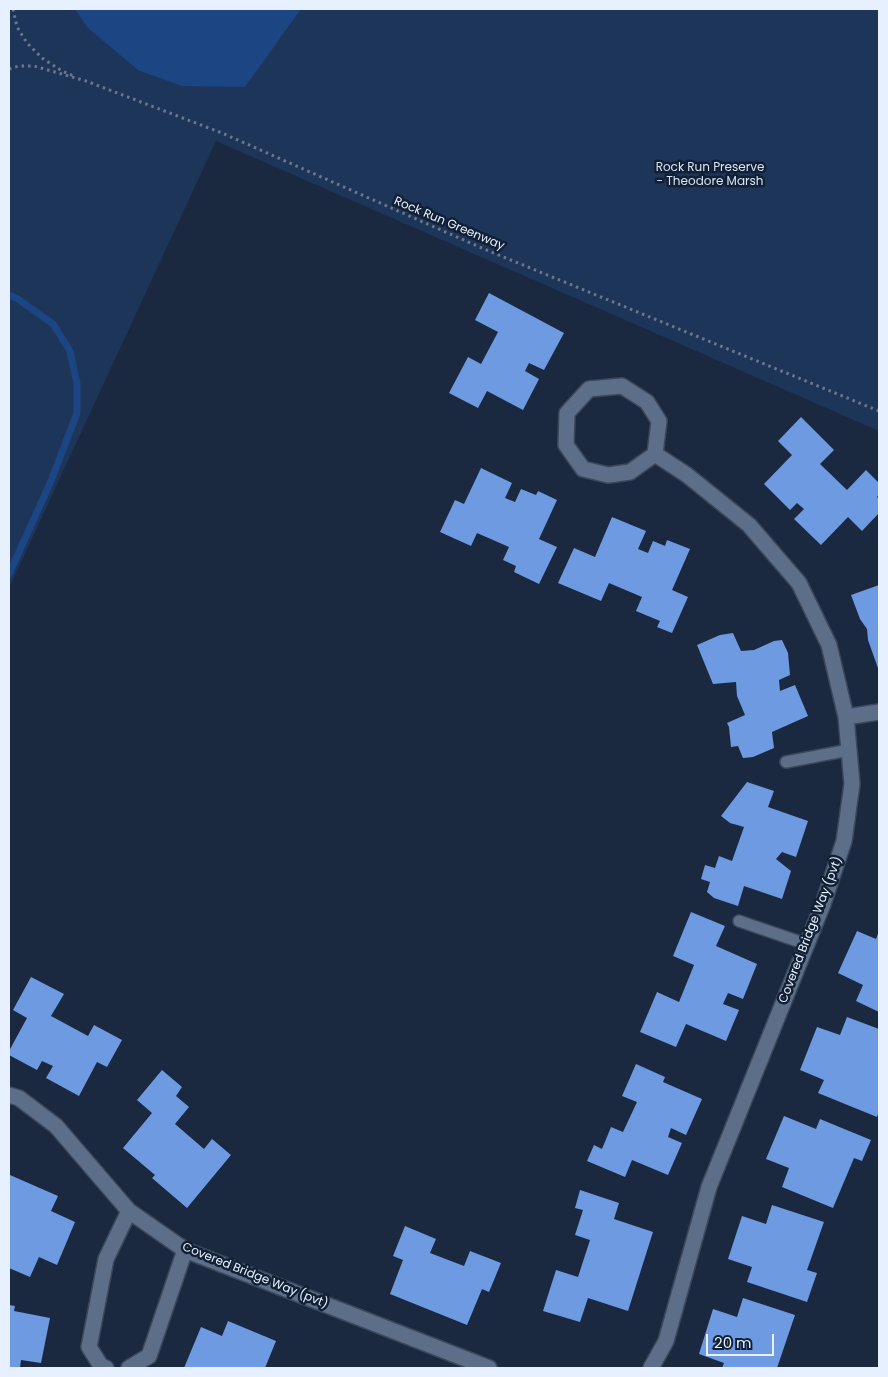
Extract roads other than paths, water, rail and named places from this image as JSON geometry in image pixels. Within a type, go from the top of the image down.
[{"type":"street","points":[[622,386],[646,402],[659,421],[655,454],[630,472],[608,475],[584,469],[566,445],[567,413],[589,389],[622,386]]},
{"type":"street","name":"Covered Bridge Way (pvt)","points":[[652,1368],[666,1341],[709,1187],[823,904],[844,841],[852,784],[846,717],[829,645],[799,583],[749,525],[687,475],[655,454]]},
{"type":"street","points":[[846,717],[879,712]]},
{"type":"street","name":"Covered Bridge Way (pvt)","points":[[9,1095],[19,1098],[56,1126],[129,1211],[185,1250],[489,1368]]},
{"type":"street","points":[[106,1368],[101,1366],[89,1347],[106,1259],[129,1211]]},
{"type":"street","points":[[129,1368],[149,1356],[185,1250]]},
{"type":"lane","points":[[786,762],[849,750]]},
{"type":"lane","points":[[740,921],[806,944]]},
{"type":"waterway","points":[[9,295],[18,299],[53,324],[70,351],[77,383],[77,413],[51,481],[9,574]]},
{"type":"park label","name":"Rock Run Preserve - Theodore Marsh","points":[[710,175]]}]
